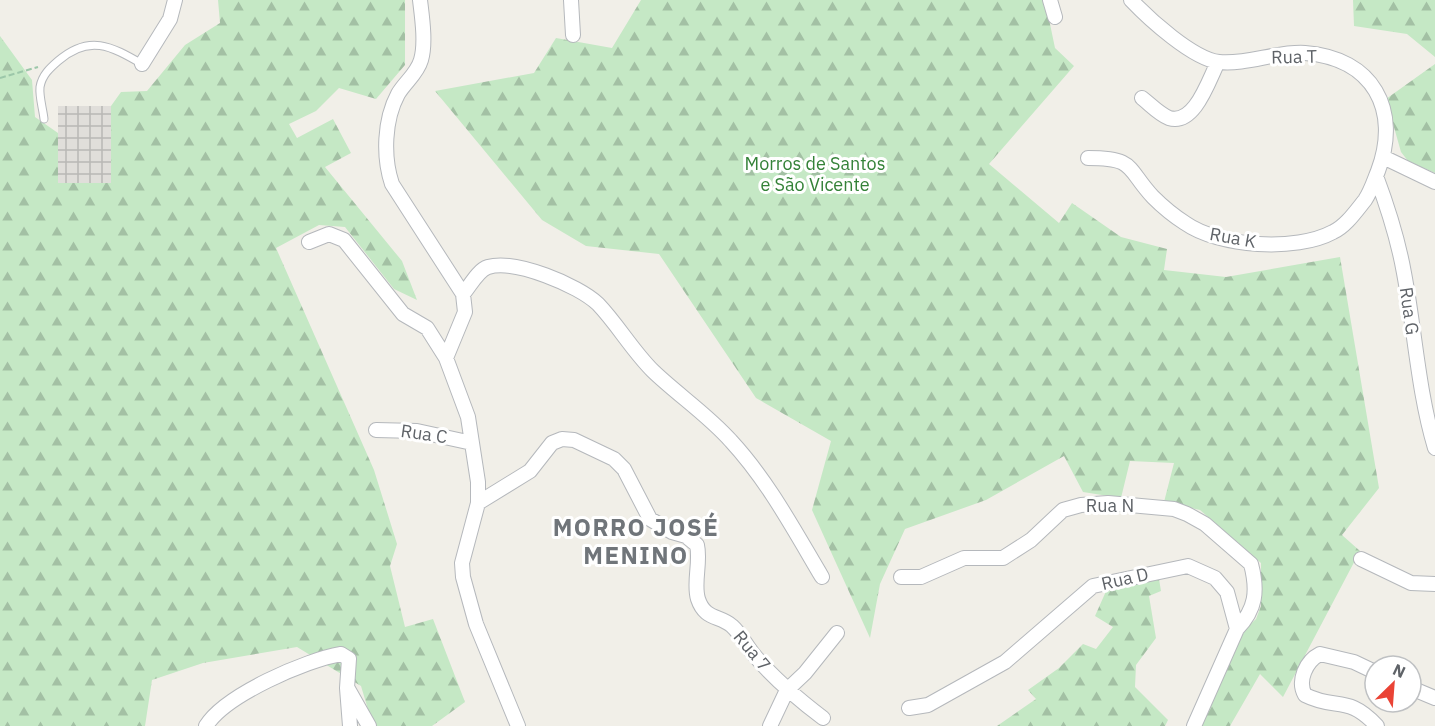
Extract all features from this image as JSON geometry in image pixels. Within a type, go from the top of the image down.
[{"type":"street","points":[[142,64],[170,19],[175,0]]},
{"type":"street","points":[[420,0],[422,59],[398,95],[387,136],[386,166],[392,184],[464,294],[465,312],[446,358]]},
{"type":"street","points":[[571,0],[573,35]]},
{"type":"street","points":[[1050,0],[1055,17]]},
{"type":"street","points":[[1131,0],[1150,20],[1174,39],[1218,62],[1194,109],[1183,118],[1176,119],[1163,115],[1142,98]]},
{"type":"street","name":"Rua T","points":[[1218,62],[1304,53],[1330,57],[1349,64],[1378,92],[1386,112],[1388,132],[1376,176]]},
{"type":"street","points":[[1383,157],[1435,182]]},
{"type":"street","name":"Rua K","points":[[1088,158],[1107,158],[1128,166],[1153,197],[1186,224],[1203,233],[1227,240],[1274,244],[1309,242],[1335,232],[1355,213],[1370,193],[1376,176]]},
{"type":"street","name":"Rua G","points":[[1376,176],[1393,221],[1404,274],[1412,334],[1435,448]]},
{"type":"street","points":[[309,242],[329,234],[344,240],[403,314],[427,328],[446,358],[468,417],[478,482],[478,503],[462,563],[463,577],[476,624],[518,726]]},
{"type":"street","points":[[464,294],[481,272],[496,267],[518,268],[548,277],[587,295],[654,371],[730,439],[757,471],[822,577]]},
{"type":"street","name":"Rua C","points":[[376,430],[417,431],[472,443]]},
{"type":"street","name":"Rua 7","points":[[478,503],[530,471],[547,448],[558,440],[574,441],[614,459],[624,469],[650,519],[697,544],[700,557],[697,597],[703,611],[712,619],[726,622],[735,628],[753,654],[787,690],[823,718]]},
{"type":"street","name":"Rua N","points":[[901,577],[921,577],[964,558],[1003,558],[1031,540],[1063,510],[1081,505],[1108,503],[1174,509],[1205,524],[1251,564],[1254,606],[1250,615],[1237,629]]},
{"type":"street","points":[[1361,559],[1404,580],[1435,584]]},
{"type":"street","name":"Rua D","points":[[909,708],[928,705],[1005,662],[1028,645],[1082,594],[1093,586],[1110,581],[1175,567],[1188,566],[1202,570],[1215,578],[1227,592],[1237,629]]},
{"type":"street","points":[[1194,726],[1237,629]]},
{"type":"street","points":[[770,726],[787,690],[805,674],[837,633]]},
{"type":"street","points":[[1363,666],[1320,654],[1308,664],[1301,681],[1305,695],[1314,700],[1353,706],[1363,710]]},
{"type":"street","points":[[206,726],[236,699],[260,683],[338,655],[344,655],[349,659],[347,688],[350,726]]},
{"type":"street","points":[[347,688],[369,726]]},
{"type":"street","points":[[1366,714],[1377,726]]},
{"type":"lane","points":[[44,119],[40,88],[49,69],[73,50],[98,44],[114,48],[142,64]]},
{"type":"path","points":[[0,78],[37,67],[49,69]]},
{"type":"shaded area","points":[[58,106],[111,106],[112,183],[58,183]]},
{"type":"green space","points":[[218,0],[405,0],[405,65],[376,99],[339,88],[316,111],[289,124],[297,138],[333,119],[351,153],[325,167],[402,261],[417,300],[394,289],[345,227],[319,225],[276,248],[374,470],[397,544],[390,566],[405,627],[433,619],[465,702],[432,726],[373,726],[361,686],[297,647],[203,663],[152,680],[145,726],[0,726],[0,36],[32,80],[35,117],[58,133],[58,183],[111,183],[111,106],[121,92],[147,91],[185,45],[220,23]]},
{"type":"green space","name":"Morros de Santos e São Vicente","points":[[641,0],[1045,0],[1055,48],[1074,66],[989,164],[1059,223],[1072,203],[1121,237],[1167,249],[1164,270],[1226,277],[1340,257],[1379,488],[1342,535],[1360,551],[1283,697],[1260,674],[1230,726],[1199,726],[1243,631],[1256,619],[1261,606],[1261,563],[1200,510],[1164,502],[1174,463],[1130,461],[1121,498],[1083,492],[1064,456],[986,500],[905,529],[880,584],[870,638],[812,510],[831,441],[756,398],[659,254],[586,246],[542,220],[435,91],[534,73],[556,38],[612,48]]},
{"type":"green space","points":[[1353,0],[1435,0],[1435,57],[1407,34],[1354,26]]},
{"type":"green space","points":[[1435,64],[1435,173],[1408,161],[1401,152],[1386,99]]},
{"type":"green space","points":[[1159,579],[1161,591],[1149,596],[1156,638],[1136,665],[1135,687],[1168,720],[1165,726],[997,726],[1036,699],[1028,690],[1059,668],[1083,644],[1096,649],[1113,627],[1095,616],[1107,589]]},
{"type":"district","name":"MORRO JOSÉ MENINO","points":[[636,542]]}]
